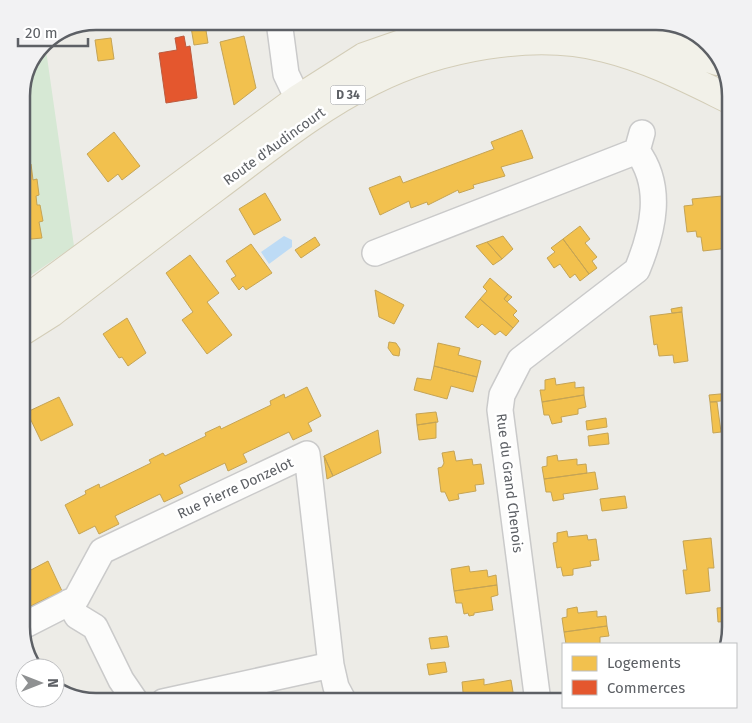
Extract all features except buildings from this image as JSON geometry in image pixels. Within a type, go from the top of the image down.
[{"type":"main road","name":"Route d'Audincourt","points":[[30,296],[298,99],[364,57],[436,32],[450,30]]},
{"type":"main road","name":"Route d'Audincourt","points":[[617,30],[710,59]]},
{"type":"main road","points":[[657,41],[686,38]]},
{"type":"main road","name":"Route d'Audincourt","points":[[30,326],[305,121],[372,81],[425,61],[488,43],[548,41],[604,48],[666,68],[722,96]]},
{"type":"street","points":[[280,30],[286,74],[298,99]]},
{"type":"street","name":"Rue du Grand Chenois","points":[[375,253],[640,142],[653,181],[653,206],[645,251],[637,270],[520,360],[502,395],[500,410],[537,693]]},
{"type":"street","name":"Rue Pierre Donzelot","points":[[30,623],[76,599],[102,551],[307,454],[331,665],[339,693]]},
{"type":"street","points":[[70,602],[77,616],[95,627],[121,680],[130,693]]},
{"type":"street","points":[[204,693],[331,665]]},
{"type":"green space","points":[[46,53],[74,246],[30,276],[30,92],[32,79],[37,67]]},
{"type":"water","points":[[284,236],[292,240],[292,247],[269,264],[261,252]]}]
